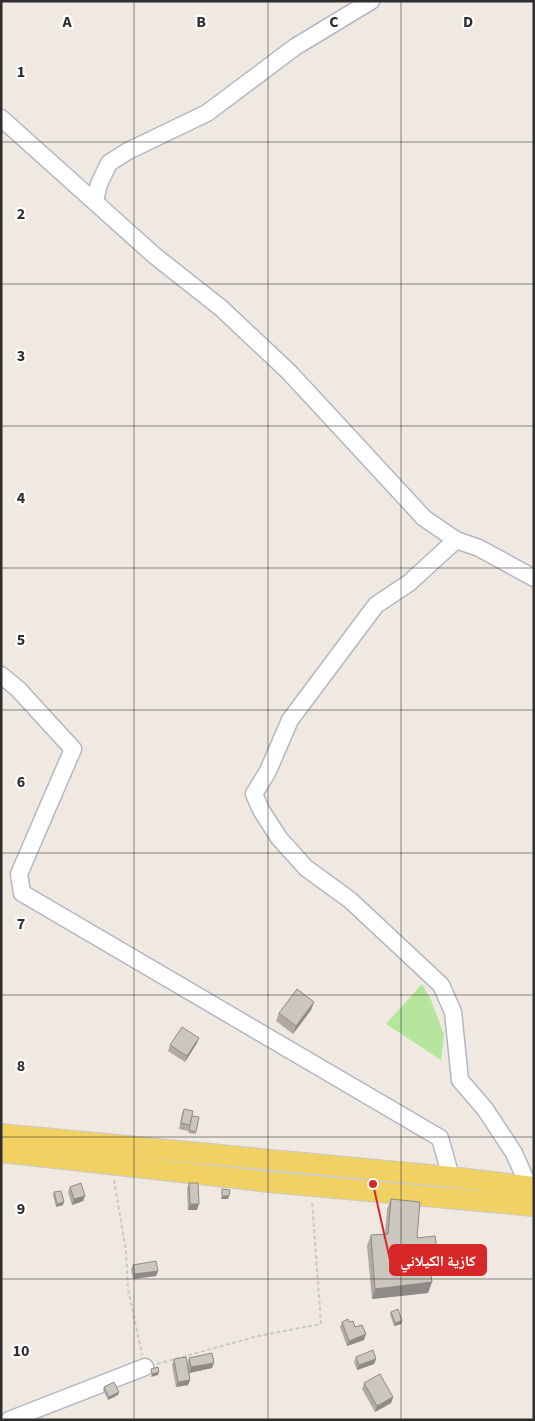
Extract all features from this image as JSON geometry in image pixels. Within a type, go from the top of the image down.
[{"type":"main road","points":[[1,1134],[451,1177],[531,1187]]},
{"type":"main road","points":[[1,1152],[311,1186],[534,1206]]},
{"type":"street","points":[[95,200],[99,184],[109,163],[128,150],[207,113],[294,47],[372,1]]},
{"type":"street","points":[[1,118],[95,200],[155,256],[221,308],[269,353],[424,518],[456,540],[479,548],[534,578]]},
{"type":"street","points":[[456,540],[409,582],[376,606],[290,720],[268,771],[254,794],[279,838],[306,868],[350,900],[442,985],[453,1012],[460,1080],[485,1108],[514,1153],[531,1187]]},
{"type":"street","points":[[1,675],[18,689],[73,749],[19,874],[22,893],[440,1138],[451,1177]]},
{"type":"street","points":[[9,1420],[145,1367]]},
{"type":"path","points":[[116,1165],[114,1181],[126,1251],[128,1289],[145,1367],[249,1338],[321,1324],[311,1186]]},
{"type":"green space","points":[[422,984],[431,1000],[444,1035],[441,1060],[386,1024]]},
{"type":"building","points":[[297,989],[314,1002],[296,1026],[279,1013]]},
{"type":"building","points":[[182,1027],[199,1038],[187,1056],[170,1045]]},
{"type":"building","points":[[184,1109],[193,1111],[190,1125],[181,1123]]},
{"type":"building","points":[[192,1116],[199,1117],[196,1132],[189,1130]]},
{"type":"building","points":[[81,1183],[85,1196],[74,1199],[70,1187]]},
{"type":"building","points":[[189,1183],[198,1183],[199,1204],[190,1204]]},
{"type":"building","points":[[222,1189],[230,1190],[229,1196],[222,1196]]},
{"type":"building","points":[[61,1191],[64,1202],[57,1204],[54,1192]]},
{"type":"building","points":[[391,1199],[420,1202],[417,1238],[435,1236],[439,1264],[430,1266],[432,1282],[375,1289],[371,1235],[388,1234]]},
{"type":"building","points":[[156,1261],[158,1271],[135,1274],[133,1265]]},
{"type":"building","points":[[398,1309],[402,1321],[395,1323],[391,1312]]},
{"type":"building","points":[[348,1319],[349,1322],[353,1321],[355,1327],[362,1325],[366,1334],[349,1341],[342,1322]]},
{"type":"building","points":[[373,1350],[376,1359],[359,1365],[356,1357]]},
{"type":"building","points":[[212,1353],[214,1363],[191,1367],[189,1358]]},
{"type":"building","points":[[186,1357],[190,1380],[178,1382],[174,1359]]},
{"type":"building","points":[[158,1367],[159,1372],[152,1374],[151,1369]]},
{"type":"building","points":[[380,1374],[393,1397],[377,1406],[364,1383]]},
{"type":"building","points":[[114,1382],[119,1392],[109,1397],[104,1387]]},
{"type":"place","name":"كازية الكيلاني","points":[[373,1184]]}]
